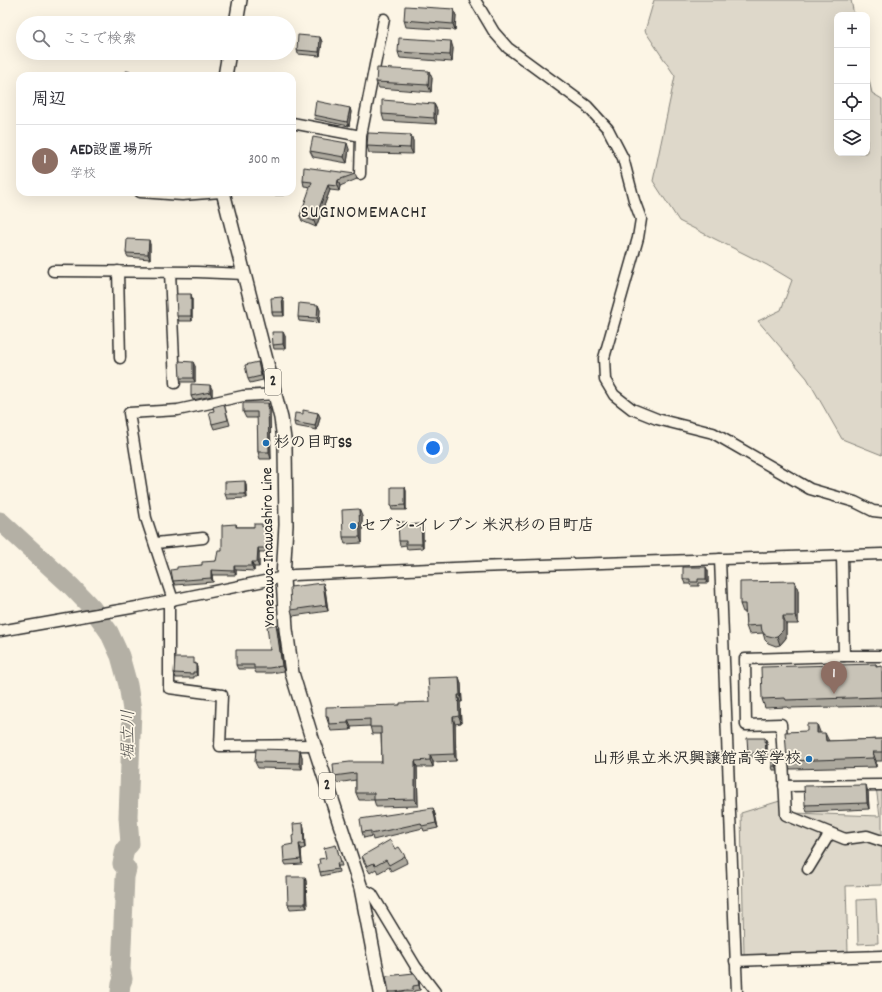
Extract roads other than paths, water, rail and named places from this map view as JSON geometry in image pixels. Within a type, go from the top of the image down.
[{"type":"main road","points":[[237,16],[240,0]]},
{"type":"main road","points":[[226,72],[228,60]]},
{"type":"main road","name":"Yonezawa-Inawashiro Line","points":[[223,196],[282,418],[285,446],[286,525],[283,578],[286,629],[292,674],[361,888],[381,992]]},
{"type":"street","points":[[475,0],[494,32],[508,48],[587,106],[608,129],[623,158],[634,200],[641,219],[638,238],[604,358],[605,380],[614,395],[632,409],[657,420],[713,433],[810,489],[856,502],[873,511],[882,512]]},
{"type":"street","points":[[360,174],[361,136],[384,19]]},
{"type":"street","points":[[296,124],[361,136]]},
{"type":"street","points":[[53,271],[245,274]]},
{"type":"street","points":[[118,271],[120,358]]},
{"type":"street","points":[[170,272],[175,383]]},
{"type":"street","points":[[276,394],[243,396],[178,410],[129,413],[146,518],[156,543],[171,600],[169,688],[222,695],[220,746],[314,745]]},
{"type":"street","points":[[156,543],[203,538]]},
{"type":"street","points":[[0,631],[171,600],[294,575],[468,567],[882,554]]},
{"type":"street","points":[[842,555],[844,656]]},
{"type":"street","points":[[720,559],[737,992]]},
{"type":"street","points":[[882,656],[745,659],[746,725],[782,724],[786,815],[845,839],[867,836],[882,841]]},
{"type":"street","points":[[784,786],[882,785]]},
{"type":"street","points":[[808,869],[830,833]]},
{"type":"street","points":[[361,888],[372,894],[416,967],[434,992]]},
{"type":"street","points":[[735,961],[882,956]]},
{"type":"waterway","name":"堀立川","points":[[0,521],[72,587],[92,608],[109,632],[120,656],[128,685],[132,710],[128,817],[130,844],[125,849],[122,864],[127,869],[125,877],[121,970],[123,979],[120,992]]},
{"type":"place","name":"杉の目町SS","points":[[266,443]]},
{"type":"place","name":"セブン-イレブン 米沢杉の目町店","points":[[353,526]]},
{"type":"place","name":"AED設置場所","points":[[834,694]]},
{"type":"place","name":"山形県立米沢興譲館高等学校","points":[[809,759]]},
{"type":"district","name":"SUGINOMEMACHI","points":[[364,213]]}]
